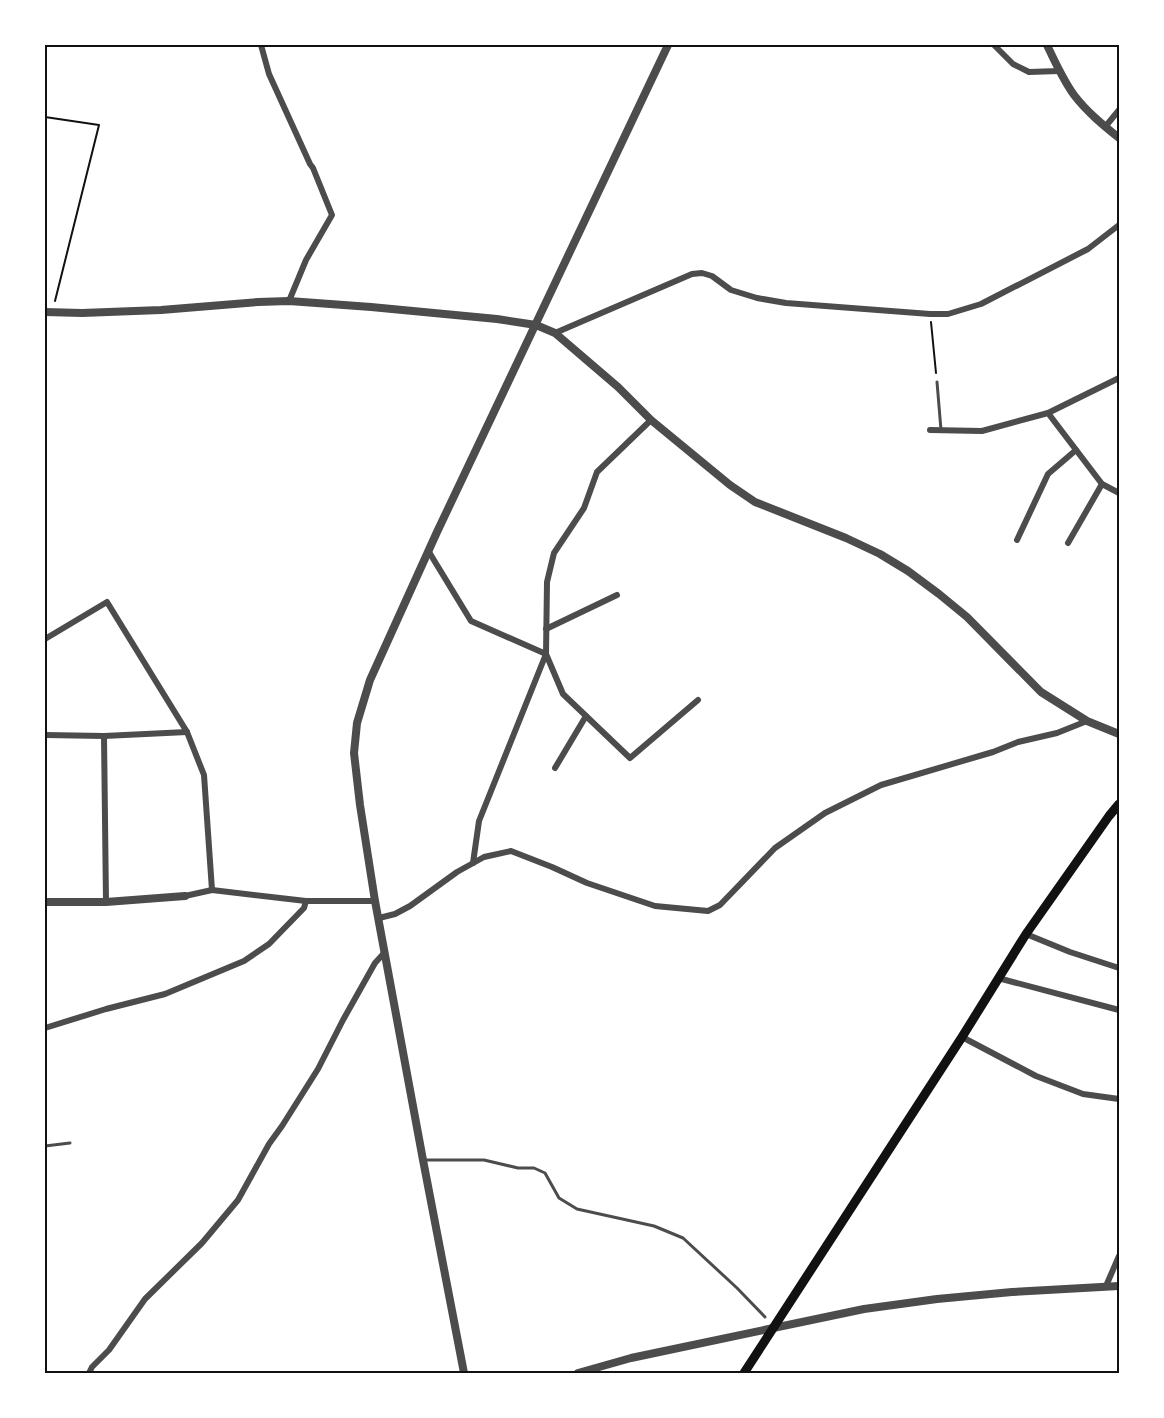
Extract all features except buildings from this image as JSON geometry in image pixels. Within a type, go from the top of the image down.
[{"type":"main road","points":[[744,1373],[962,1037],[1026,934],[1119,804]]},
{"type":"street","points":[[261,45],[269,74],[309,164],[313,168],[332,215],[306,260],[289,301]]},
{"type":"street","points":[[464,1373],[375,901],[355,764],[357,723],[370,680],[668,45]]},
{"type":"street","points":[[994,45],[1013,64],[1029,72],[1059,71]]},
{"type":"street","points":[[1047,45],[1074,95],[1089,112],[1119,138]]},
{"type":"street","points":[[1105,126],[1119,110]]},
{"type":"street","points":[[555,333],[692,274],[702,273],[712,276],[731,290],[757,298],[786,303],[930,315],[948,314],[981,304],[1088,249],[1119,225]]},
{"type":"street","points":[[49,312],[161,310],[289,301],[383,308],[536,325],[555,333],[618,387],[651,420],[730,486],[755,502],[846,538],[880,554],[908,571],[967,617],[1041,692],[1087,721],[1119,734]]},
{"type":"street","points":[[930,430],[982,431],[1048,413],[1119,378]]},
{"type":"street","points":[[1048,413],[1102,484],[1119,493]]},
{"type":"street","points":[[473,863],[479,821],[546,654],[547,582],[554,554],[584,508],[597,472],[651,420]]},
{"type":"street","points":[[1017,540],[1048,474],[1076,450]]},
{"type":"street","points":[[1068,543],[1102,484]]},
{"type":"street","points":[[429,552],[471,621],[546,654],[563,694],[630,758],[698,700]]},
{"type":"street","points":[[546,629],[616,594]]},
{"type":"street","points":[[45,639],[107,602],[187,732],[204,776],[212,890]]},
{"type":"street","points":[[555,768],[586,716]]},
{"type":"street","points":[[379,918],[395,914],[410,906],[457,872],[484,857],[511,851],[587,883],[655,906],[708,911],[720,905],[775,848],[825,813],[881,785],[993,752],[1018,742],[1058,733],[1087,721]]},
{"type":"street","points":[[45,735],[104,736],[187,732]]},
{"type":"street","points":[[104,736],[106,902]]},
{"type":"street","points":[[45,902],[106,902],[185,896],[212,890],[306,901],[375,901]]},
{"type":"street","points":[[45,1028],[165,994],[244,961],[269,944],[304,908],[306,901]]},
{"type":"street","points":[[1026,934],[1119,968]]},
{"type":"street","points":[[89,1373],[109,1350],[145,1299],[202,1243],[238,1200],[269,1144],[318,1069],[375,963],[385,952]]},
{"type":"street","points":[[998,978],[1119,1010]]},
{"type":"street","points":[[962,1037],[1036,1076],[1083,1094],[1119,1099]]},
{"type":"street","points":[[1106,1286],[1119,1256]]},
{"type":"street","points":[[578,1373],[631,1358],[864,1309],[1012,1292],[1119,1286]]},
{"type":"lane","points":[[937,382],[941,430]]},
{"type":"lane","points":[[45,1146],[70,1143]]},
{"type":"lane","points":[[423,1160],[483,1160],[518,1168],[534,1168],[545,1173],[559,1198],[578,1209],[654,1226],[683,1238],[765,1317]]},
{"type":"path","points":[[45,117],[99,124],[49,312]]},
{"type":"path","points":[[930,315],[937,382]]}]
